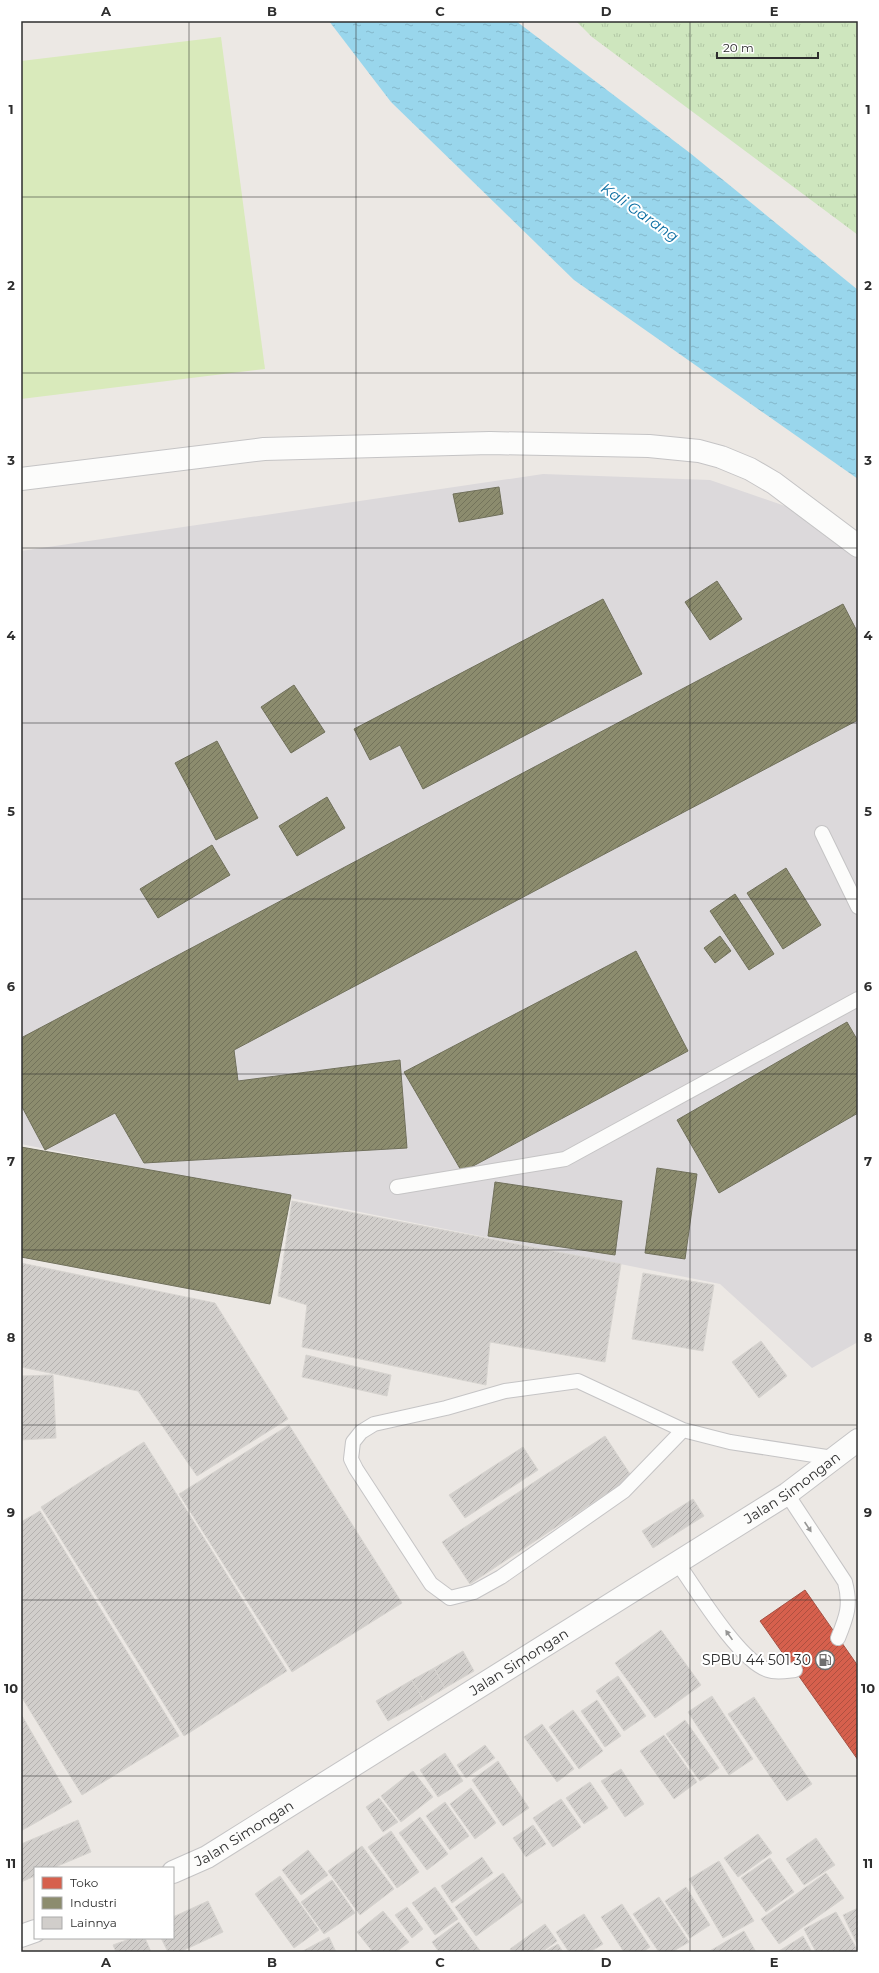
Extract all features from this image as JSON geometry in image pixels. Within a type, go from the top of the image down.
[{"type":"street","points":[[21,480],[264,449],[490,443],[649,446],[699,451],[721,457],[750,469],[774,483],[858,546]]},
{"type":"street","name":"Jalan Simongan","points":[[174,1872],[207,1857],[786,1494],[858,1440]]},
{"type":"street","points":[[21,1936],[34,1930]]},
{"type":"lane","points":[[822,833],[858,907]]},
{"type":"lane","points":[[397,1187],[565,1159],[858,999]]},
{"type":"lane","points":[[683,1430],[624,1491],[501,1577],[474,1592],[450,1598],[431,1584],[351,1459],[353,1442],[361,1432],[374,1424],[446,1408],[504,1391],[578,1381],[683,1430],[730,1442],[833,1458]]},
{"type":"lane","points":[[786,1494],[845,1582],[849,1595],[848,1613],[838,1638]]},
{"type":"lane","points":[[677,1562],[740,1651],[754,1664],[767,1670],[778,1672],[795,1670]]},
{"type":"shaded area","points":[[543,474],[710,480],[814,516],[858,553],[858,1342],[812,1368],[720,1284],[21,1144],[21,551]]},
{"type":"green space","points":[[576,21],[858,21],[858,235],[592,37]]},
{"type":"green space","points":[[221,37],[265,369],[21,399],[21,61]]},
{"type":"water","name":"Kali Garang","points":[[329,21],[516,21],[690,153],[858,290],[858,479],[574,280],[391,102]]},
{"type":"building: Toko","points":[[805,1590],[858,1666],[858,1760],[760,1621]]},
{"type":"building: Industri","points":[[499,487],[503,514],[459,522],[453,494]]},
{"type":"building: Industri","points":[[717,581],[742,619],[710,640],[685,602]]},
{"type":"building: Industri","points":[[603,599],[642,674],[423,789],[400,745],[370,760],[354,729]]},
{"type":"building: Industri","points":[[843,604],[858,633],[858,720],[234,1050],[238,1081],[400,1060],[407,1148],[144,1163],[115,1113],[45,1150],[21,1105],[21,1038]]},
{"type":"building: Industri","points":[[294,685],[325,732],[291,753],[261,707]]},
{"type":"building: Industri","points":[[217,741],[258,818],[216,840],[175,763]]},
{"type":"building: Industri","points":[[327,797],[345,828],[297,856],[279,826]]},
{"type":"building: Industri","points":[[212,845],[230,875],[158,918],[140,889]]},
{"type":"building: Industri","points":[[786,868],[821,925],[783,949],[747,893]]},
{"type":"building: Industri","points":[[735,894],[774,954],[749,970],[710,911]]},
{"type":"building: Industri","points":[[720,936],[731,951],[715,963],[704,948]]},
{"type":"building: Industri","points":[[636,951],[688,1051],[462,1172],[404,1072]]},
{"type":"building: Industri","points":[[847,1022],[858,1041],[858,1113],[719,1193],[677,1120]]},
{"type":"building: Industri","points":[[21,1147],[291,1195],[270,1304],[21,1257]]},
{"type":"building: Industri","points":[[657,1168],[697,1174],[685,1259],[645,1253]]},
{"type":"building: Industri","points":[[495,1182],[622,1201],[615,1255],[488,1236]]},
{"type":"building: Lainnya","points":[[292,1201],[621,1264],[605,1362],[490,1342],[486,1385],[302,1347],[307,1305],[278,1296]]},
{"type":"building: Lainnya","points":[[21,1263],[215,1303],[288,1419],[197,1476],[138,1391],[21,1367]]},
{"type":"building: Lainnya","points":[[643,1273],[714,1285],[703,1351],[632,1339]]},
{"type":"building: Lainnya","points":[[761,1341],[787,1376],[759,1398],[732,1362]]},
{"type":"building: Lainnya","points":[[306,1355],[391,1375],[387,1396],[302,1377]]},
{"type":"building: Lainnya","points":[[53,1375],[56,1438],[21,1440],[21,1376]]},
{"type":"building: Lainnya","points":[[289,1425],[402,1603],[292,1672],[179,1494]]},
{"type":"building: Lainnya","points":[[605,1436],[632,1477],[470,1584],[442,1542]]},
{"type":"building: Lainnya","points":[[144,1442],[287,1671],[184,1736],[41,1507]]},
{"type":"building: Lainnya","points":[[523,1447],[538,1470],[465,1518],[449,1495]]},
{"type":"building: Lainnya","points":[[693,1499],[704,1516],[653,1548],[642,1531]]},
{"type":"building: Lainnya","points":[[40,1511],[179,1736],[82,1795],[21,1696],[21,1522]]},
{"type":"building: Lainnya","points":[[661,1630],[701,1685],[655,1718],[615,1663]]},
{"type":"building: Lainnya","points":[[463,1651],[474,1671],[445,1688],[434,1668]]},
{"type":"building: Lainnya","points":[[434,1668],[445,1688],[424,1701],[412,1680]]},
{"type":"building: Lainnya","points":[[618,1676],[646,1716],[624,1731],[596,1691]]},
{"type":"building: Lainnya","points":[[412,1680],[424,1701],[388,1721],[376,1701]]},
{"type":"building: Lainnya","points":[[712,1696],[753,1759],[729,1775],[688,1712]]},
{"type":"building: Lainnya","points":[[754,1697],[812,1784],[787,1801],[728,1714]]},
{"type":"building: Lainnya","points":[[597,1700],[621,1736],[605,1747],[581,1711]]},
{"type":"building: Lainnya","points":[[573,1710],[603,1751],[579,1769],[549,1727]]},
{"type":"building: Lainnya","points":[[21,1714],[72,1802],[21,1831]]},
{"type":"building: Lainnya","points":[[685,1720],[719,1768],[700,1781],[666,1734]]},
{"type":"building: Lainnya","points":[[542,1724],[574,1769],[557,1782],[524,1737]]},
{"type":"building: Lainnya","points":[[664,1735],[697,1782],[674,1799],[640,1751]]},
{"type":"building: Lainnya","points":[[485,1745],[495,1758],[466,1778],[457,1765]]},
{"type":"building: Lainnya","points":[[445,1753],[463,1781],[438,1797],[420,1770]]},
{"type":"building: Lainnya","points":[[498,1761],[529,1808],[503,1826],[472,1780]]},
{"type":"building: Lainnya","points":[[621,1769],[644,1804],[625,1817],[601,1781]]},
{"type":"building: Lainnya","points":[[413,1771],[433,1797],[401,1822],[381,1796]]},
{"type":"building: Lainnya","points":[[590,1782],[608,1808],[584,1824],[566,1798]]},
{"type":"building: Lainnya","points":[[471,1788],[496,1823],[475,1839],[450,1804]]},
{"type":"building: Lainnya","points":[[379,1798],[398,1822],[383,1832],[366,1807]]},
{"type":"building: Lainnya","points":[[561,1799],[581,1827],[553,1847],[533,1818]]},
{"type":"building: Lainnya","points":[[445,1802],[469,1836],[450,1850],[426,1816]]},
{"type":"building: Lainnya","points":[[420,1817],[448,1854],[427,1870],[399,1833]]},
{"type":"building: Lainnya","points":[[78,1820],[91,1852],[55,1867],[34,1867],[34,1876],[21,1882],[21,1844]]},
{"type":"building: Lainnya","points":[[533,1825],[546,1844],[526,1857],[513,1838]]},
{"type":"building: Lainnya","points":[[391,1831],[419,1872],[397,1888],[368,1847]]},
{"type":"building: Lainnya","points":[[758,1834],[772,1853],[738,1877],[724,1858]]},
{"type":"building: Lainnya","points":[[816,1838],[835,1865],[804,1885],[786,1859]]},
{"type":"building: Lainnya","points":[[362,1846],[394,1889],[360,1915],[328,1871]]},
{"type":"building: Lainnya","points":[[308,1850],[328,1875],[301,1895],[282,1870]]},
{"type":"building: Lainnya","points":[[482,1857],[493,1873],[452,1903],[441,1886]]},
{"type":"building: Lainnya","points":[[770,1858],[794,1892],[766,1912],[741,1878]]},
{"type":"building: Lainnya","points":[[719,1861],[754,1921],[723,1938],[689,1879]]},
{"type":"building: Lainnya","points":[[503,1873],[523,1902],[476,1936],[455,1907]]},
{"type":"building: Lainnya","points":[[826,1873],[844,1898],[779,1944],[761,1919]]},
{"type":"building: Lainnya","points":[[280,1876],[319,1930],[294,1948],[255,1894]]},
{"type":"building: Lainnya","points":[[332,1880],[355,1913],[324,1934],[301,1902]]},
{"type":"building: Lainnya","points":[[435,1887],[458,1919],[435,1935],[412,1903]]},
{"type":"building: Lainnya","points":[[686,1887],[710,1925],[690,1938],[665,1901]]},
{"type":"building: Lainnya","points":[[659,1897],[689,1942],[672,1952],[659,1952],[633,1914]]},
{"type":"building: Lainnya","points":[[208,1901],[223,1932],[180,1952],[168,1952],[162,1939],[174,1939],[174,1917]]},
{"type":"building: Lainnya","points":[[622,1904],[650,1947],[643,1952],[624,1952],[601,1917]]},
{"type":"building: Lainnya","points":[[407,1907],[423,1929],[412,1938],[395,1915]]},
{"type":"building: Lainnya","points":[[858,1908],[858,1946],[843,1915]]},
{"type":"building: Lainnya","points":[[383,1911],[409,1942],[396,1952],[373,1952],[357,1932]]},
{"type":"building: Lainnya","points":[[836,1912],[858,1952],[816,1952],[804,1929]]},
{"type":"building: Lainnya","points":[[584,1914],[603,1944],[590,1952],[569,1952],[556,1932]]},
{"type":"building: Lainnya","points":[[459,1922],[481,1952],[439,1952],[432,1942]]},
{"type":"building: Lainnya","points":[[545,1924],[557,1941],[542,1952],[512,1952],[510,1949]]},
{"type":"building: Lainnya","points":[[744,1931],[756,1952],[708,1952]]},
{"type":"building: Lainnya","points":[[803,1936],[812,1952],[779,1951]]},
{"type":"building: Lainnya","points":[[329,1937],[336,1952],[301,1952]]},
{"type":"building: Lainnya","points":[[129,1939],[145,1939],[151,1952],[116,1952],[113,1945]]},
{"type":"building: Lainnya","points":[[558,1944],[563,1952],[544,1952]]},
{"type":"place","name":"SPBU 44 501 30","points":[[825,1660]]}]
